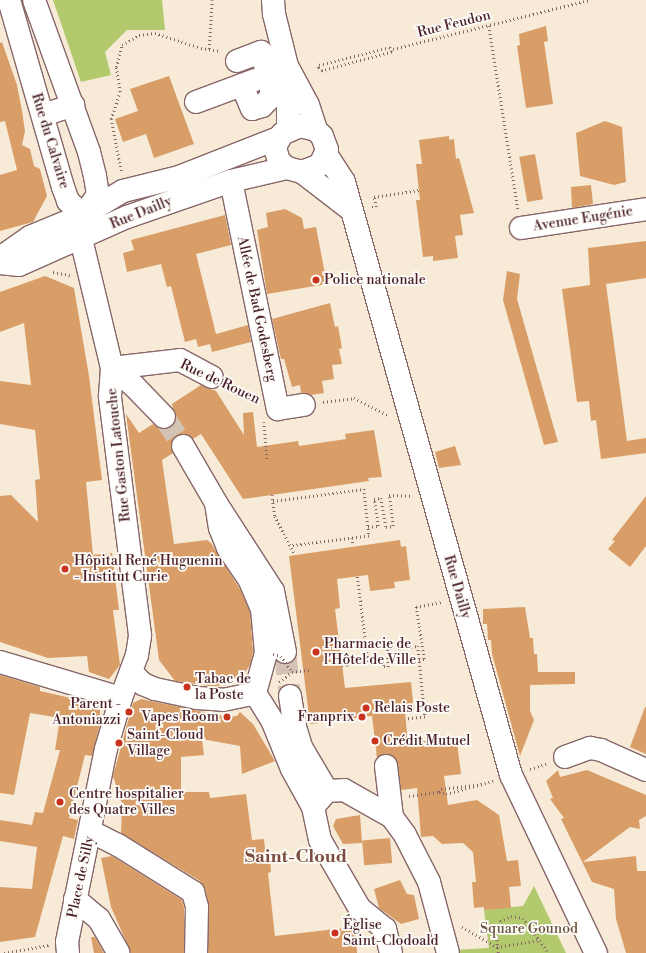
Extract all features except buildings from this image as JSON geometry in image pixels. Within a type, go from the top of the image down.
[{"type":"street","name":"Rue du Calvaire","points":[[9,0],[20,44],[43,115],[68,201],[83,215]]},
{"type":"street","points":[[34,0],[89,152],[98,194],[83,215]]},
{"type":"street","points":[[273,0],[287,66],[308,105],[316,130]]},
{"type":"street","points":[[237,61],[261,52],[269,46],[281,42]]},
{"type":"street","points":[[196,102],[250,82],[252,109],[262,106],[271,97],[271,85],[261,52]]},
{"type":"street","points":[[287,66],[283,134],[276,151],[279,161],[350,209]]},
{"type":"street","points":[[43,115],[73,105]]},
{"type":"street","name":"Rue Dailly","points":[[0,258],[30,237],[83,215],[123,191],[179,176],[300,126],[316,130],[326,144],[326,154],[320,165],[231,181],[127,217],[81,239],[19,265],[0,263]]},
{"type":"street","name":"Rue Dailly","points":[[326,154],[344,182],[350,209],[511,774],[596,953]]},
{"type":"street","name":"Allée de Bad Godesberg","points":[[231,181],[278,409]]},
{"type":"street","name":"Avenue Eugénie","points":[[521,228],[646,209]]},
{"type":"street","name":"Rue Gaston Latouche","points":[[83,215],[81,239],[112,368],[110,396],[140,635],[132,673]]},
{"type":"street","name":"Rue de Rouen","points":[[112,368],[180,360],[212,377]]},
{"type":"street","points":[[112,368],[134,386],[164,417]]},
{"type":"street","points":[[278,409],[304,405]]},
{"type":"street","points":[[183,446],[221,510],[273,591],[290,672],[297,734],[310,764],[320,799],[320,840],[360,909],[385,929],[390,953]]},
{"type":"street","points":[[221,510],[220,528],[228,548],[253,586],[262,609],[266,653],[255,693],[272,720],[292,769],[320,799]]},
{"type":"street","points":[[0,662],[121,698]]},
{"type":"street","points":[[132,673],[143,684],[155,689],[197,698],[223,700],[255,693]]},
{"type":"street","name":"Place de Silly","points":[[67,948],[75,899],[106,749],[121,698],[132,673]]},
{"type":"street","points":[[566,757],[590,748],[602,750],[646,770]]},
{"type":"street","points":[[386,766],[391,808],[429,882],[448,953]]},
{"type":"street","points":[[320,799],[344,790],[391,808]]},
{"type":"street","points":[[90,832],[124,849],[192,892],[197,907],[196,953]]},
{"type":"street","points":[[75,899],[99,919],[120,953]]},
{"type":"path","points":[[120,168],[111,119],[120,92],[116,67],[122,45],[139,35],[155,33],[209,49],[212,0]]},
{"type":"path","name":"Rue Feudon","points":[[391,48],[392,52],[322,70],[318,68],[319,65],[391,48],[489,26],[589,0]]},
{"type":"path","points":[[489,26],[521,228]]},
{"type":"path","points":[[350,209],[376,207],[374,197],[419,190]]},
{"type":"path","points":[[48,271],[74,276]]},
{"type":"path","name":"Rue de Rouen","points":[[212,377],[278,409]]},
{"type":"path","points":[[304,405],[354,398],[412,428]]},
{"type":"path","points":[[267,459],[262,423],[278,409]]},
{"type":"path","points":[[273,501],[364,489],[369,536],[290,546]]},
{"type":"path","points":[[368,527],[378,526],[374,499],[381,498],[386,527],[393,526],[389,494],[432,497]]},
{"type":"path","points":[[272,495],[275,516],[295,555]]},
{"type":"path","points":[[352,538],[353,545]]},
{"type":"path","points":[[357,576],[368,662],[383,661],[384,668],[388,667],[387,650],[390,649],[393,663],[401,662],[400,648],[418,646],[425,717],[406,719]]},
{"type":"path","points":[[419,660],[424,659],[416,607],[461,599]]},
{"type":"path","points":[[342,666],[347,666],[346,660],[367,657]]},
{"type":"path","points":[[391,808],[439,792],[441,789],[476,783],[487,784],[446,794],[439,792]]},
{"type":"path","points":[[438,915],[498,947],[539,940]]},
{"type":"path","points":[[498,953],[496,933],[500,921],[511,916],[523,918],[549,953]]},
{"type":"path","points":[[4,953],[67,948]]},
{"type":"green space","points":[[53,0],[162,0],[165,30],[127,30],[105,52],[111,75],[81,82]]},
{"type":"green space","name":"Square Gounod","points":[[534,886],[566,953],[456,953],[455,950],[489,948],[484,910],[523,906]]},
{"type":"tunnel","points":[[164,417],[183,446]]},
{"type":"tunnel","points":[[285,652],[290,696]]},
{"type":"place","name":"Police nationale","points":[[316,280]]},
{"type":"place","name":"Hôpital René Huguenin - Institut Curie","points":[[65,569]]},
{"type":"place","name":"Pharmacie de l'Hôtel de Ville","points":[[316,652]]},
{"type":"place","name":"Tabac de la Poste","points":[[187,687]]},
{"type":"place","name":"Relais Poste","points":[[366,708]]},
{"type":"place","name":"Parent - Antoniazzi","points":[[129,712]]},
{"type":"place","name":"Vapes Room","points":[[227,717]]},
{"type":"place","name":"Franprix","points":[[362,717]]},
{"type":"place","name":"Crédit Mutuel","points":[[375,741]]},
{"type":"place","name":"Saint-Cloud Village","points":[[119,743]]},
{"type":"place","name":"Centre hospitalier des Quatre Villes","points":[[60,802]]},
{"type":"place","name":"Église Saint-Clodoald","points":[[335,933]]},
{"type":"district","name":"Saint-Cloud","points":[[296,857]]}]
